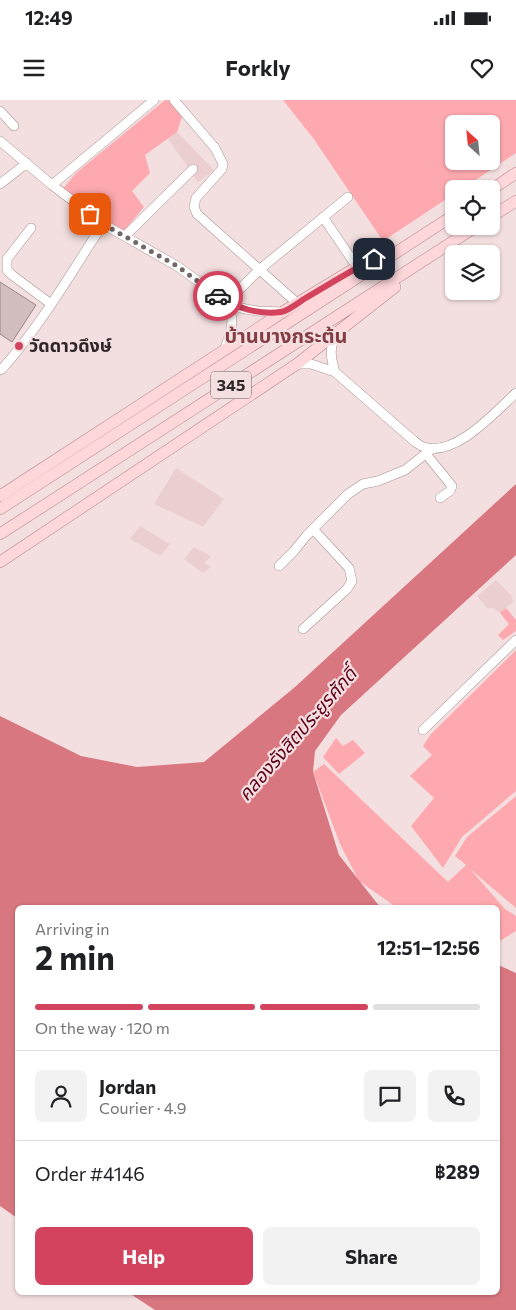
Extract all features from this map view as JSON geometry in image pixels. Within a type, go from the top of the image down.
[{"type":"main road","points":[[500,184],[516,173]]},
{"type":"main road","points":[[500,211],[516,201]]},
{"type":"main road","name":"345","points":[[0,509],[445,221]]},
{"type":"main road","points":[[0,496],[282,312],[357,267],[426,233]]},
{"type":"main road","name":"345","points":[[0,534],[464,235]]},
{"type":"main road","points":[[0,562],[297,364],[440,251]]},
{"type":"street","points":[[52,185],[154,100]]},
{"type":"street","points":[[174,100],[215,148],[223,164],[222,169],[196,198],[194,207],[197,214],[297,303]]},
{"type":"street","points":[[0,111],[14,126]]},
{"type":"street","points":[[0,141],[52,185],[103,224],[177,266],[227,302],[241,308],[257,311],[282,312]]},
{"type":"street","points":[[0,184],[26,164]]},
{"type":"street","points":[[125,236],[193,169]]},
{"type":"street","points":[[227,302],[259,270],[348,196]]},
{"type":"street","points":[[323,218],[357,267]]},
{"type":"street","points":[[1,372],[51,304],[103,224]]},
{"type":"street","points":[[31,228],[7,259],[7,270],[51,304]]},
{"type":"street","points":[[225,349],[233,322],[227,302]]},
{"type":"street","points":[[335,372],[331,361],[331,350],[335,338],[347,326]]},
{"type":"street","points":[[297,364],[321,366],[335,372],[414,441],[429,451],[452,486],[450,491],[440,498]]},
{"type":"street","points":[[279,566],[348,494],[363,484],[378,481],[405,470],[429,451],[453,443],[483,425],[516,393]]},
{"type":"street","points":[[303,629],[347,589],[352,581],[348,568],[313,529]]},
{"type":"street","points":[[424,730],[516,640]]},
{"type":"shaded area","points":[[165,100],[170,100],[183,114],[177,132],[145,155],[150,173],[132,191],[144,207],[123,232],[101,222],[62,190],[76,173]]},
{"type":"shaded area","points":[[283,100],[516,100],[516,153],[500,164],[500,115],[445,115],[445,170],[490,170],[476,180],[445,180],[445,200],[383,241],[313,138]]},
{"type":"shaded area","points":[[177,132],[214,170],[198,182],[168,139]]},
{"type":"shaded area","points":[[176,468],[224,499],[203,527],[154,504]]},
{"type":"shaded area","points":[[140,526],[170,544],[160,556],[130,539]]},
{"type":"shaded area","points":[[194,547],[211,556],[205,563],[211,567],[203,573],[184,559]]},
{"type":"shaded area","points":[[496,580],[513,597],[511,598],[514,601],[500,613],[493,608],[488,609],[477,596]]},
{"type":"shaded area","points":[[506,608],[516,620],[516,631],[503,640],[498,635],[509,624],[500,613]]},
{"type":"shaded area","points":[[516,650],[516,791],[462,837],[443,868],[411,826],[434,798],[410,776],[432,755],[423,746],[431,734]]},
{"type":"shaded area","points":[[336,738],[343,746],[353,740],[365,753],[339,774],[323,757]]},
{"type":"shaded area","points":[[324,764],[448,882],[466,865],[455,856],[467,837],[516,796],[516,908],[470,869],[505,909],[516,916],[516,931],[500,941],[500,905],[393,905],[359,881],[340,844],[313,772]]},
{"type":"water","name":"คลองรังสิตประยูรศักดิ์","points":[[516,484],[516,555],[341,715],[315,751],[313,772],[339,855],[378,905],[15,905],[15,1217],[0,1206],[0,716],[81,756],[137,767],[204,762],[295,687]]},
{"type":"water","points":[[500,966],[516,973],[516,1310],[155,1310],[132,1295],[500,1295]]},
{"type":"building","points":[[0,282],[36,305],[12,342],[0,334]]},
{"type":"way so far","points":[[90,214],[103,224],[177,266],[218,296]]},
{"type":"place","name":"วัดดาวดึงษ์","points":[[19,346]]},
{"type":"district","name":"บ้านบางกระต้น","points":[[286,336]]},
{"type":"route","points":[[218,296],[241,308],[282,312],[357,267],[374,259]]}]
